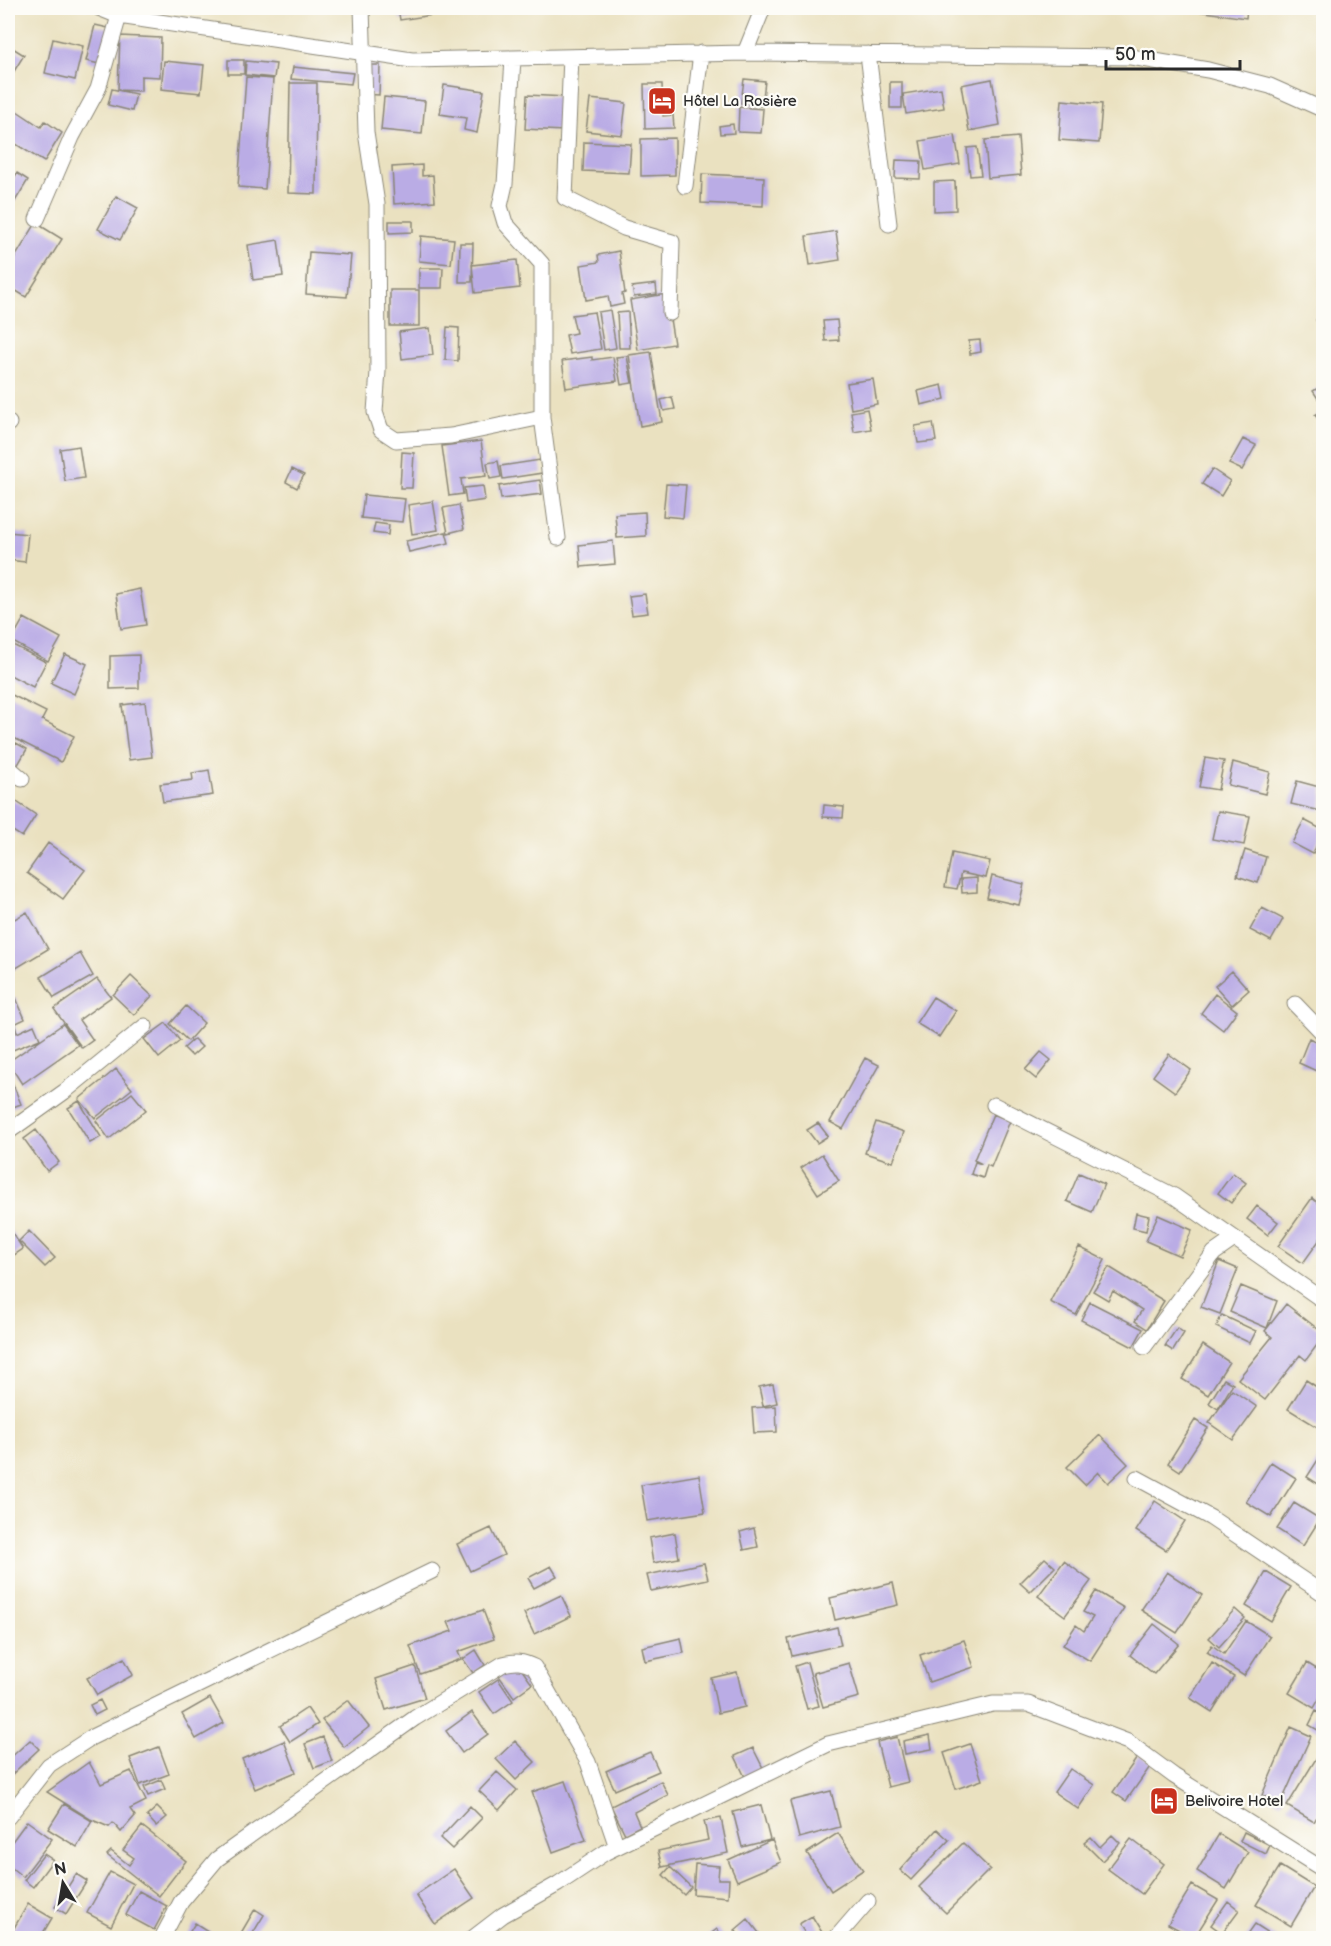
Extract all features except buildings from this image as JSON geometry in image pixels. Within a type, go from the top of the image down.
[{"type":"street","points":[[99,8],[119,16],[412,60],[701,53],[1131,57],[1208,69],[1270,86],[1323,110]]},
{"type":"street","points":[[363,8],[366,132],[376,204],[378,371],[375,412],[381,430],[396,440],[451,436],[542,417]]},
{"type":"street","points":[[745,53],[763,8]]},
{"type":"street","points":[[37,219],[72,137],[98,89],[119,16]]},
{"type":"street","points":[[685,186],[701,53]]},
{"type":"street","points":[[868,54],[889,224]]},
{"type":"street","points":[[571,57],[565,198],[624,228],[672,242],[670,313]]},
{"type":"street","points":[[513,59],[505,184],[500,206],[505,224],[542,264],[542,417],[558,538]]},
{"type":"street","points":[[8,767],[21,779]]},
{"type":"street","points":[[1295,1004],[1323,1034]]},
{"type":"street","points":[[8,1132],[64,1092],[145,1026]]},
{"type":"street","points":[[994,1105],[1174,1196],[1323,1300]]},
{"type":"street","points":[[1144,1347],[1214,1253],[1234,1239]]},
{"type":"street","points":[[1137,1478],[1211,1518],[1323,1594]]},
{"type":"street","points":[[8,1817],[49,1765],[92,1737],[432,1571]]},
{"type":"street","points":[[162,1938],[181,1902],[217,1859],[415,1718],[503,1664],[514,1661],[522,1661],[534,1667],[588,1762],[617,1847]]},
{"type":"street","points":[[473,1938],[503,1915],[617,1847],[828,1744],[993,1704],[1028,1704],[1128,1742],[1174,1776],[1323,1870]]},
{"type":"street","points":[[836,1938],[868,1901]]},
{"type":"place","name":"Hôtel La Rosière","points":[[662,101]]},
{"type":"place","name":"Belivoire Hotel","points":[[1164,1801]]}]
